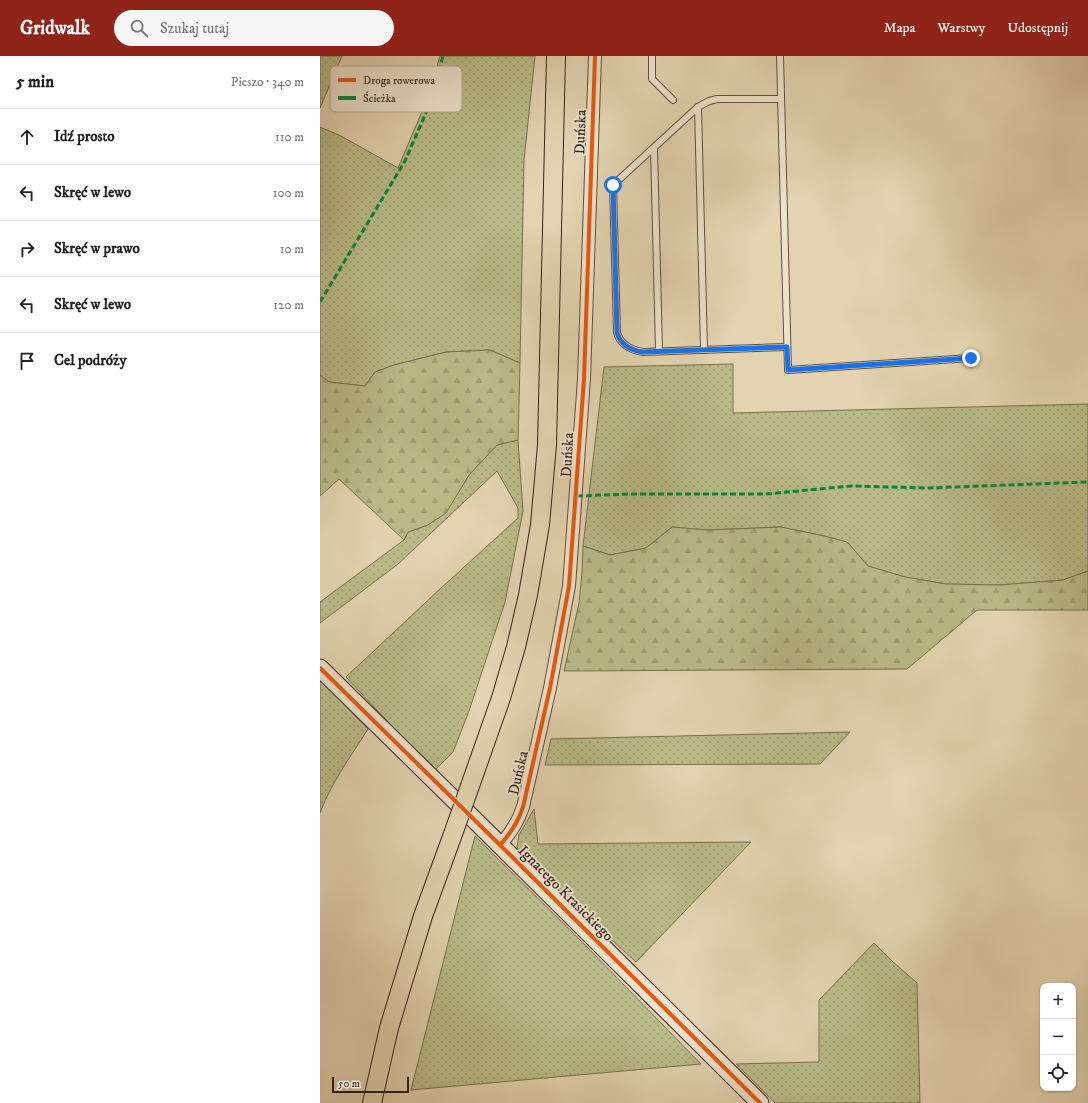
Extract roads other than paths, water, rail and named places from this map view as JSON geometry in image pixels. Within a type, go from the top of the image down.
[{"type":"main road","points":[[372,1103],[389,1028],[423,916],[501,698],[516,647],[528,595],[540,525],[547,445],[556,56]]},
{"type":"street","name":"Duńska","points":[[500,845],[511,833],[518,821],[523,807],[550,688],[570,586],[584,379],[595,56]]},
{"type":"street","name":"Ignacego Krasickiego","points":[[320,668],[760,1103]]},
{"type":"lane","points":[[652,56],[652,79],[673,100]]},
{"type":"lane","points":[[780,56],[788,370],[971,358]]},
{"type":"lane","points":[[781,99],[718,99],[709,101],[698,107],[613,185],[616,310],[617,333],[619,339],[623,344],[636,351],[787,347]]},
{"type":"lane","points":[[698,107],[704,350]]},
{"type":"lane","points":[[654,148],[659,351]]}]
